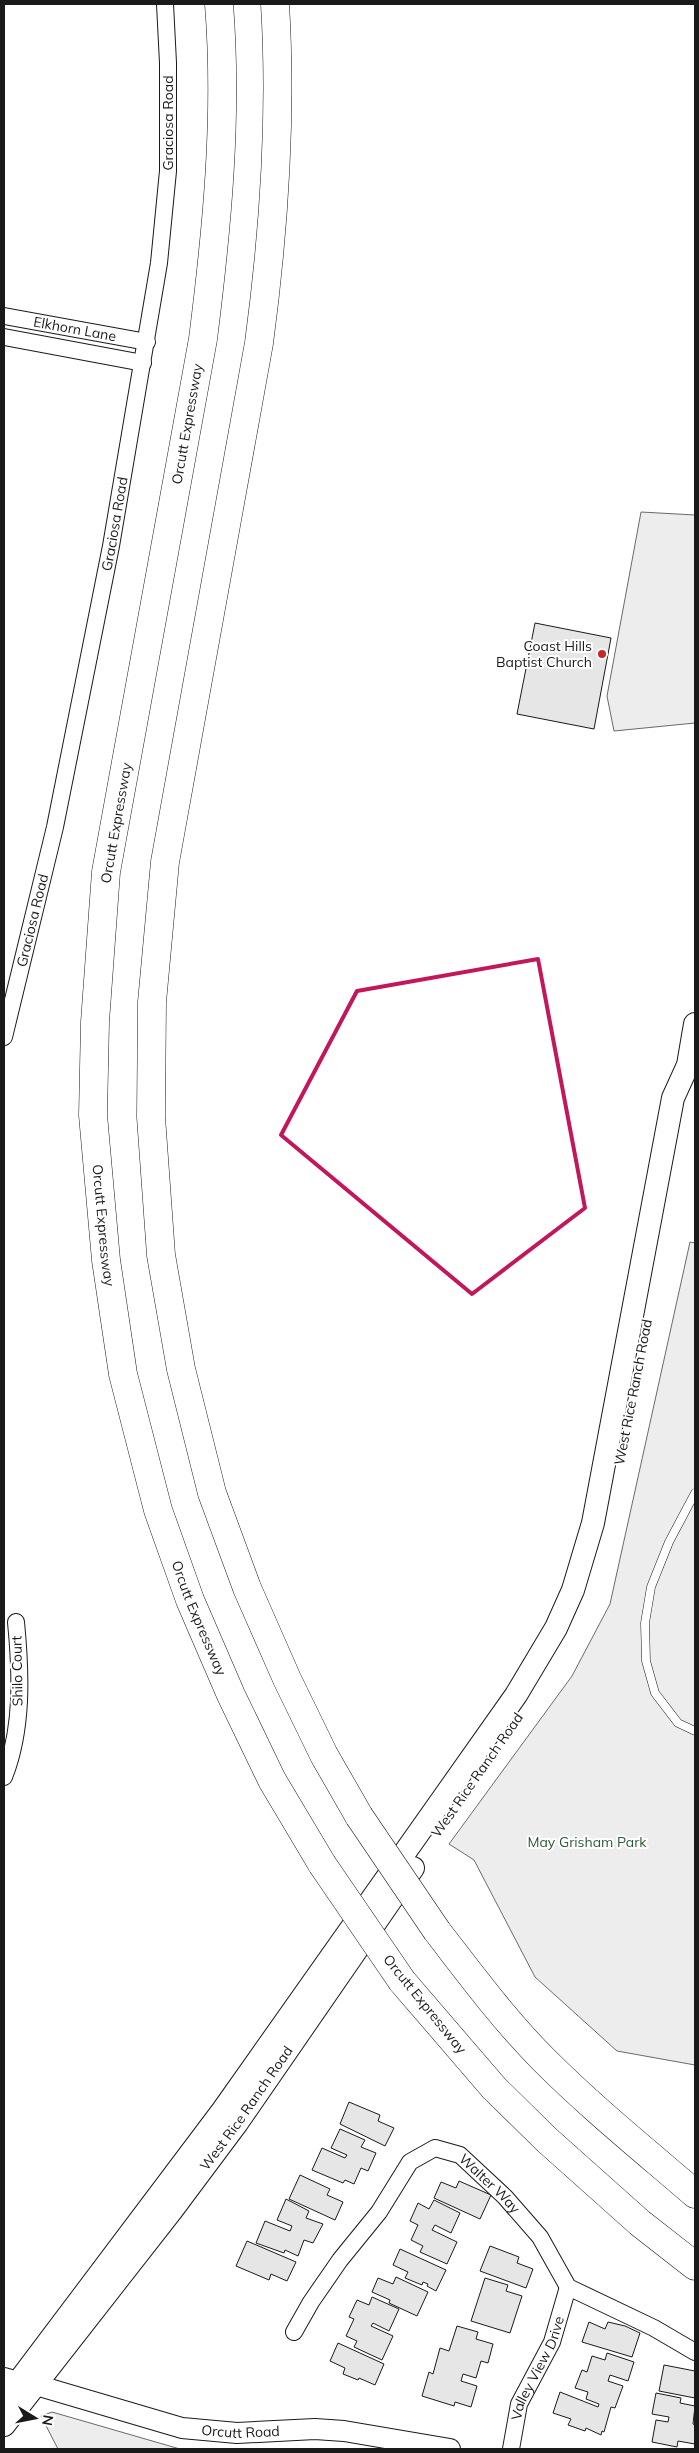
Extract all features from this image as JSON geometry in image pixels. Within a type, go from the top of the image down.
[{"type":"highway","name":"Orcutt Expressway","points":[[219,4],[222,100],[220,184],[203,339],[106,872],[95,1022],[93,1115],[106,1260],[124,1374],[158,1510],[190,1600],[231,1695],[272,1780],[322,1864],[402,1980],[494,2088],[547,2140],[640,2223],[695,2266]]},
{"type":"highway","points":[[275,4],[277,116],[274,203],[268,274],[259,343],[165,862],[152,1002],[151,1117],[161,1255],[181,1370],[212,1493],[247,1588],[286,1679],[324,1755],[359,1816],[437,1931],[491,2000],[543,2059],[610,2122],[695,2194]]},
{"type":"main road","name":"West Rice Ranch Road","points":[[20,2380],[223,2110],[516,1695],[556,1628],[573,1590],[593,1523],[674,1098],[692,1065],[695,1024]]},
{"type":"main road","points":[[4,2401],[20,2380]]},
{"type":"main road","points":[[4,2425],[20,2380]]},
{"type":"street","name":"Graciosa Road","points":[[4,1037],[55,827],[111,546],[159,263],[168,172],[168,62],[165,4]]},
{"type":"street","name":"Elkhorn Lane","points":[[4,316],[146,342]]},
{"type":"street","name":"Elkhorn Lane","points":[[4,337],[143,363]]},
{"type":"street","name":"Shilo Court","points":[[4,1778],[20,1695],[16,1622]]},
{"type":"street","name":"Walter Way","points":[[294,2332],[340,2260],[379,2212],[410,2162],[435,2148],[460,2155],[505,2197],[540,2237],[568,2287]]},
{"type":"street","points":[[568,2287],[654,2328],[695,2352]]},
{"type":"street","name":"Valley View Drive","points":[[511,2449],[519,2404],[552,2342],[568,2287]]},
{"type":"street","name":"Orcutt Road","points":[[20,2380],[182,2428],[237,2433],[315,2429],[344,2431],[450,2449]]},
{"type":"lane","points":[[695,1493],[669,1542],[651,1587],[645,1623],[646,1661],[655,1693],[678,1723],[695,1731]]},
{"type":"highlighted area","points":[[538,959],[585,1208],[472,1294],[281,1135],[357,991]]},
{"type":"shaded area","points":[[641,512],[695,515],[695,723],[614,731],[607,696]]},
{"type":"shaded area","name":"May Grisham Park","points":[[690,1242],[695,1243],[695,2065],[617,2051],[535,1977],[474,1860],[449,1844],[572,1676],[610,1604]]},
{"type":"shaded area","points":[[52,2412],[180,2449],[58,2449],[41,2416]]},
{"type":"building","points":[[535,623],[611,638],[594,729],[517,714]]},
{"type":"building","points":[[349,2102],[380,2115],[378,2121],[394,2128],[385,2146],[340,2124]]},
{"type":"building","points":[[340,2129],[365,2140],[361,2147],[376,2153],[368,2171],[361,2168],[354,2184],[345,2180],[343,2183],[312,2170],[322,2148],[345,2158],[347,2155],[331,2148]]},
{"type":"building","points":[[300,2175],[330,2189],[327,2195],[343,2202],[335,2220],[289,2199]]},
{"type":"building","points":[[459,2181],[491,2195],[480,2219],[434,2198],[441,2182],[456,2188]]},
{"type":"building","points":[[286,2199],[309,2211],[306,2218],[323,2224],[313,2243],[304,2240],[298,2256],[285,2250],[284,2253],[256,2243],[265,2221],[290,2231],[292,2226],[277,2220]]},
{"type":"building","points":[[434,2200],[460,2213],[451,2233],[435,2225],[432,2230],[457,2242],[447,2264],[420,2252],[423,2246],[411,2240],[418,2225],[410,2221],[418,2203],[429,2209]]},
{"type":"building","points":[[247,2241],[296,2262],[287,2281],[271,2274],[269,2280],[236,2266]]},
{"type":"building","points":[[490,2246],[519,2257],[517,2263],[533,2269],[526,2288],[480,2271]]},
{"type":"building","points":[[400,2249],[446,2270],[436,2291],[427,2286],[428,2284],[423,2282],[422,2285],[405,2278],[408,2272],[393,2265]]},
{"type":"building","points":[[396,2277],[428,2292],[417,2316],[389,2303],[390,2300],[372,2292],[378,2278],[393,2284]]},
{"type":"building","points":[[485,2278],[508,2285],[506,2291],[522,2296],[510,2333],[471,2321]]},
{"type":"building","points":[[372,2297],[399,2309],[389,2331],[373,2323],[371,2326],[393,2336],[382,2360],[354,2347],[357,2341],[346,2336],[354,2319],[349,2317],[357,2300],[369,2305]]},
{"type":"building","points":[[589,2322],[605,2329],[608,2322],[625,2326],[640,2333],[632,2357],[582,2342]]},
{"type":"building","points":[[457,2326],[478,2332],[476,2339],[493,2344],[488,2363],[481,2361],[476,2378],[463,2374],[461,2381],[477,2386],[471,2407],[455,2402],[454,2406],[422,2396],[429,2372],[433,2374],[440,2348],[449,2351]]},
{"type":"building","points":[[338,2343],[384,2364],[375,2385],[343,2374],[345,2368],[330,2361]]},
{"type":"building","points":[[607,2353],[634,2362],[628,2381],[610,2375],[608,2381],[623,2386],[615,2408],[611,2407],[604,2432],[602,2431],[601,2435],[586,2428],[585,2431],[568,2425],[571,2419],[553,2413],[560,2392],[598,2407],[599,2404],[586,2399],[588,2392],[575,2388],[582,2370],[587,2372],[592,2356],[605,2360]]},
{"type":"building","points":[[664,2365],[695,2371],[695,2398],[659,2391]]},
{"type":"building","points":[[656,2393],[681,2398],[680,2403],[695,2406],[693,2424],[695,2425],[695,2444],[678,2441],[677,2447],[652,2442],[656,2420],[668,2422],[669,2417],[652,2414]]},
{"type":"place","name":"Coast Hills Baptist Church","points":[[602,654]]}]
